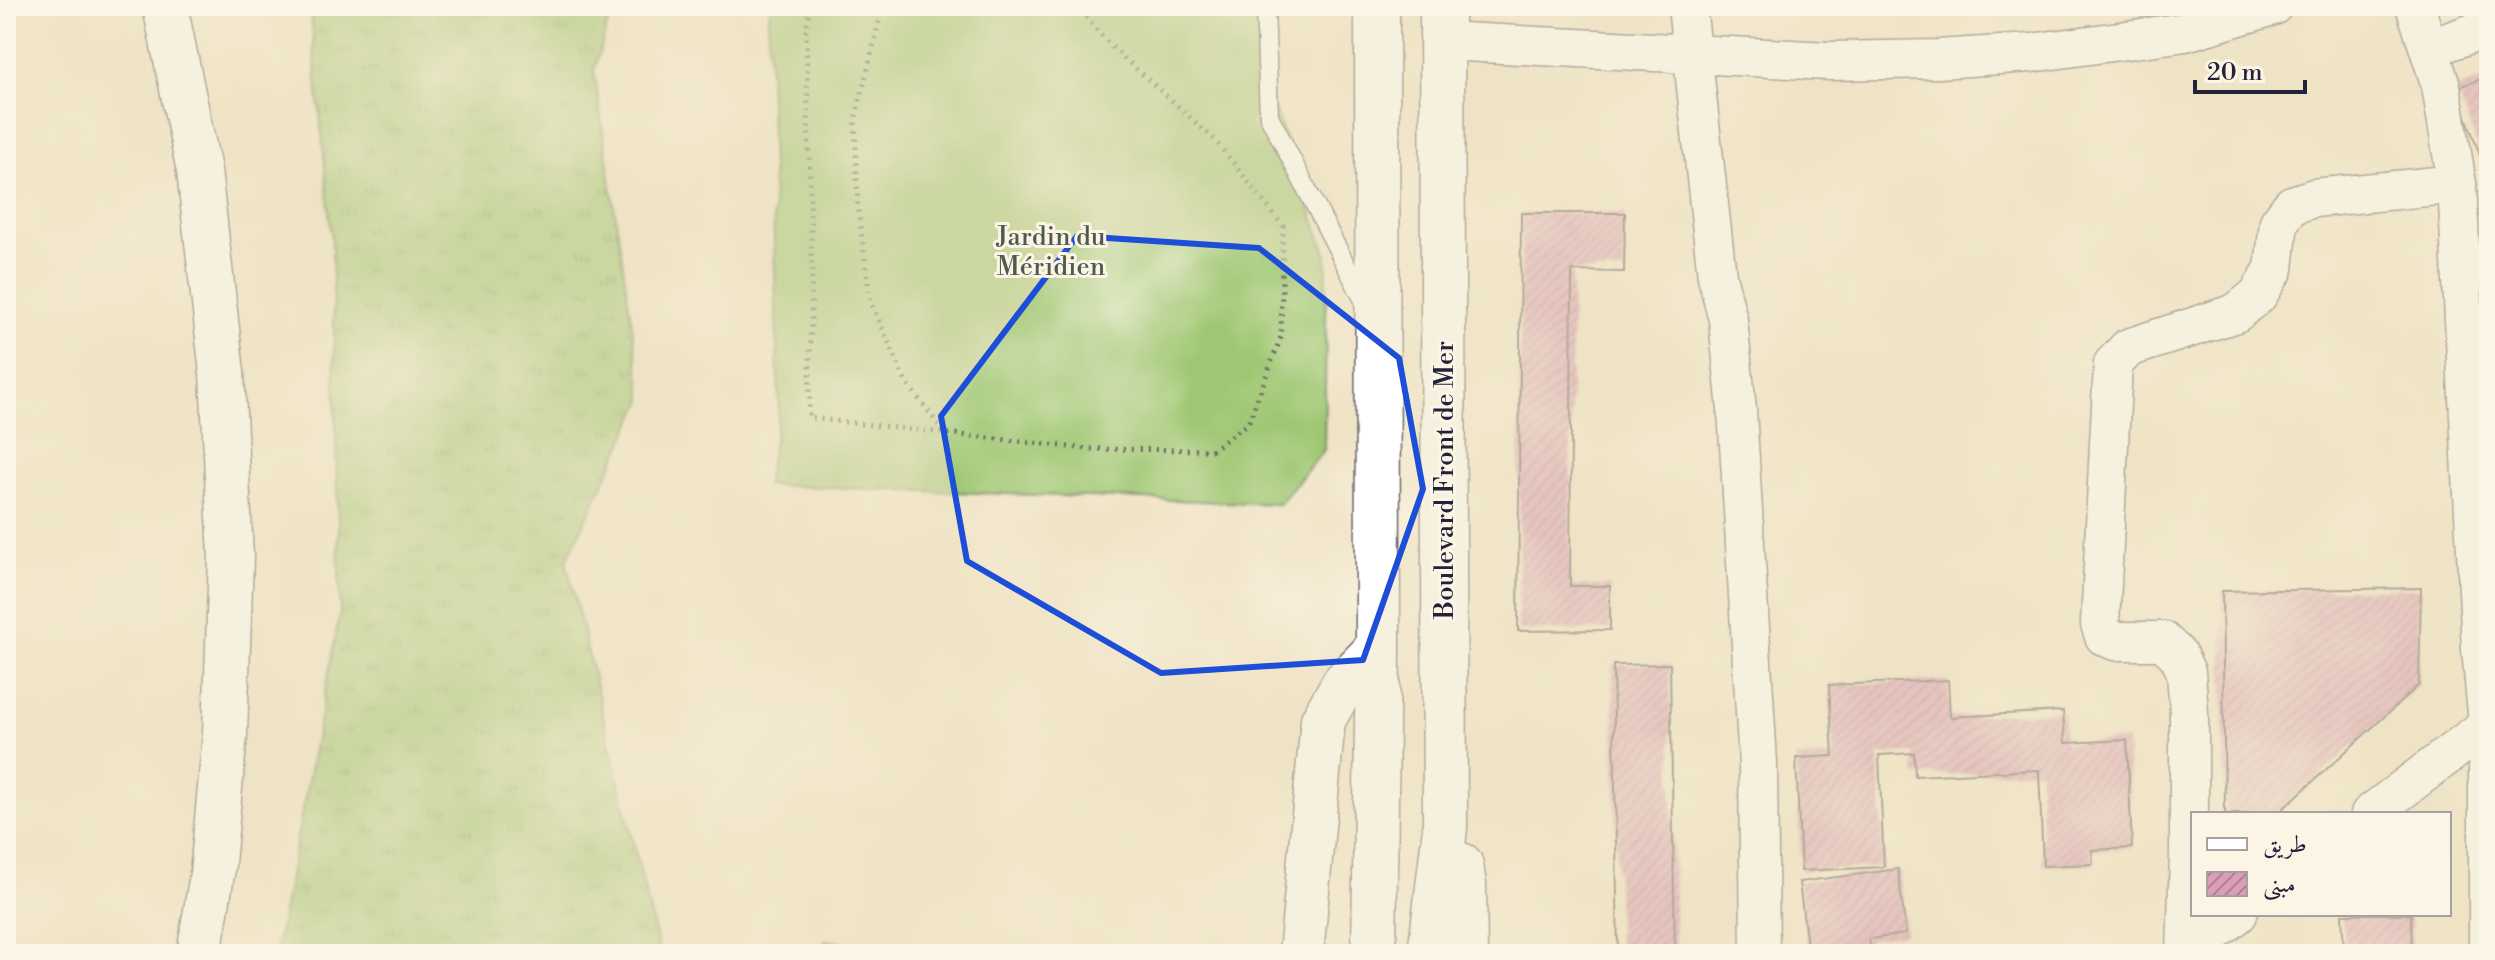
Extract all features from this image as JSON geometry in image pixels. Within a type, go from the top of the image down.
[{"type":"main road","points":[[165,6],[199,171],[222,373],[231,557],[225,734],[212,874],[199,954]]},
{"type":"main road","points":[[1374,954],[1378,648],[1377,6]]},
{"type":"main road","name":"Boulevard Front de Mer","points":[[1430,954],[1445,828],[1442,23]]},
{"type":"main road","points":[[1301,954],[1323,720],[1344,683],[1378,648]]},
{"type":"main road","points":[[1445,828],[1462,867],[1465,954]]},
{"type":"street","points":[[1687,6],[1717,276],[1728,320],[1737,410],[1758,763],[1760,954]]},
{"type":"street","points":[[1442,23],[1690,54],[1829,61],[1938,59],[2031,53],[2185,32],[2273,6]]},
{"type":"street","points":[[2415,6],[2441,86],[2457,184],[2474,244],[2488,725],[2488,954]]},
{"type":"street","points":[[2431,48],[2489,27]]},
{"type":"street","points":[[2235,916],[2186,954],[2189,713],[2186,672],[2169,645],[2155,641],[2115,641],[2104,636],[2100,624],[2113,364],[2128,348],[2236,313],[2258,295],[2274,269],[2279,222],[2292,205],[2314,198],[2457,184]]},
{"type":"street","points":[[2373,812],[2488,725]]},
{"type":"lane","points":[[1265,6],[1269,116],[1378,328]]},
{"type":"path","points":[[810,6],[806,29],[812,270],[809,418],[1088,449],[1211,450],[1248,424],[1281,337],[1283,226],[1215,140],[1112,47],[1076,6]]},
{"type":"path","points":[[883,6],[855,120],[858,209],[871,303],[906,382],[946,433]]},
{"type":"highlighted area","points":[[1077,236],[1259,248],[1399,358],[1423,489],[1363,660],[1161,673],[967,561],[941,416]]},
{"type":"green space","points":[[310,6],[613,6],[594,71],[643,400],[566,561],[660,954],[275,954],[340,613],[332,244]]},
{"type":"green space","name":"Jardin du Méridien","points":[[770,6],[1269,6],[1269,94],[1327,256],[1324,450],[1279,504],[766,485],[779,412],[768,32]]},
{"type":"green space","points":[[825,940],[911,954],[824,954]]},
{"type":"building","points":[[2489,76],[2489,155],[2481,158],[2456,88]]},
{"type":"building","points":[[1521,213],[1625,213],[1624,272],[1572,271],[1570,586],[1610,586],[1610,630],[1518,631]]},
{"type":"building","points":[[2421,588],[2419,685],[2279,812],[2225,812],[2222,591]]},
{"type":"building","points":[[1670,664],[1675,954],[1618,954],[1613,665]]},
{"type":"building","points":[[1948,680],[1950,717],[2063,711],[2065,743],[2127,740],[2132,848],[2092,850],[2093,864],[2043,866],[2039,770],[1915,776],[1914,753],[1879,755],[1884,867],[1801,871],[1796,758],[1833,756],[1829,685]]},
{"type":"building","points":[[1898,869],[1906,934],[1869,939],[1871,954],[1808,954],[1799,882]]},
{"type":"building","points":[[2342,916],[2411,916],[2412,954],[2344,954]]}]
